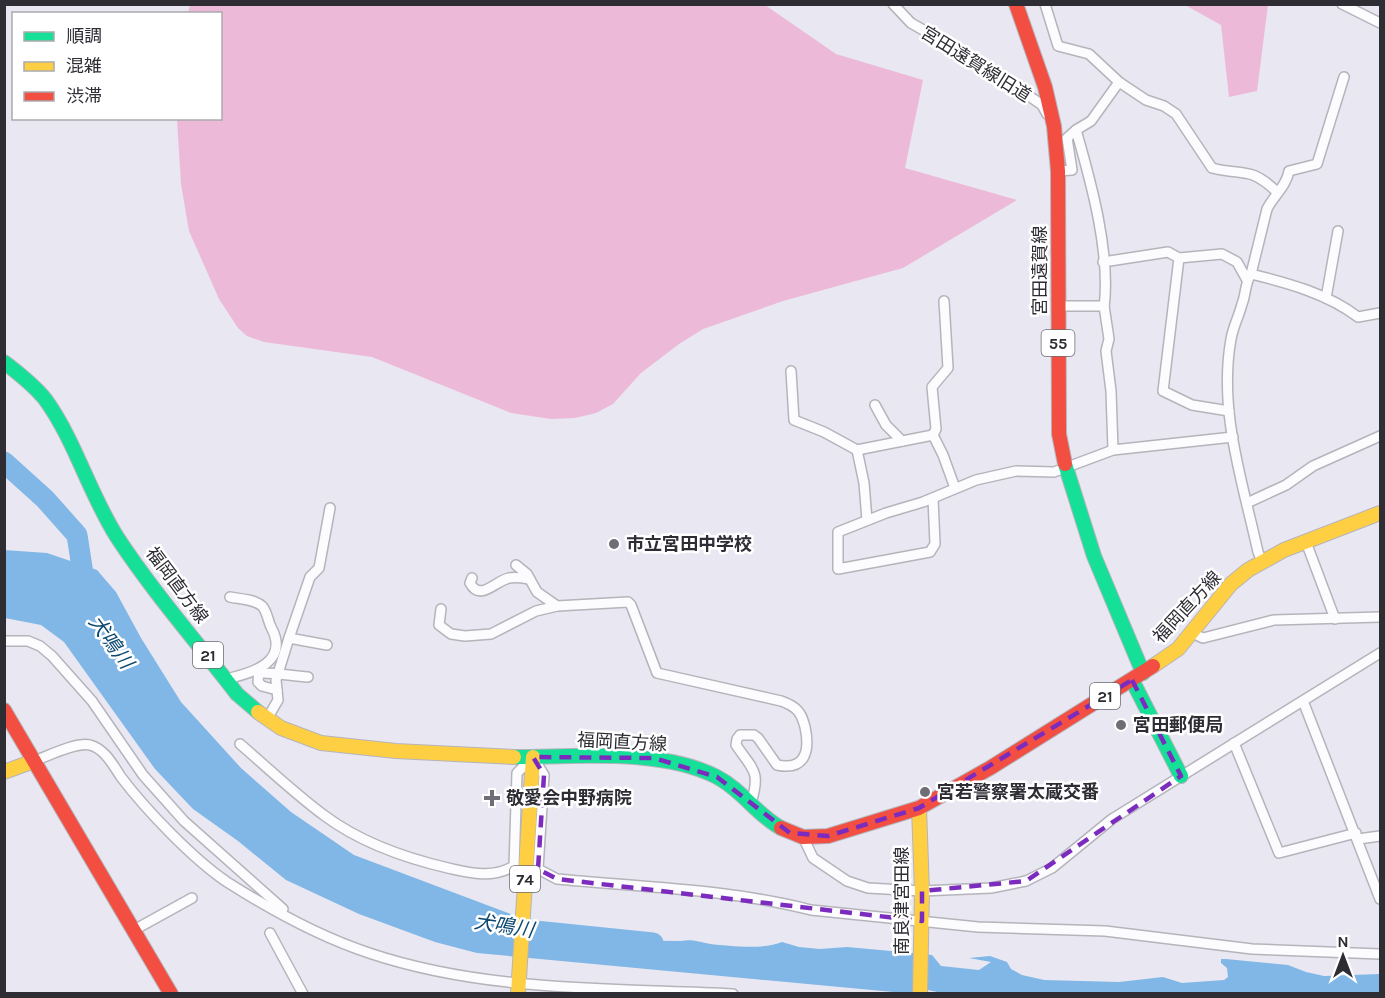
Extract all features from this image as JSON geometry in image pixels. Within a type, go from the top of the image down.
[{"type":"main road","name":"宮田遠賀線","points":[[1016,4],[1045,87],[1054,126],[1058,171],[1059,434],[1065,468],[1076,507],[1137,676],[1181,776]]},
{"type":"main road","name":"福岡直方線","points":[[4,362],[31,384],[49,405],[103,513],[150,580],[237,694],[267,719],[298,736],[321,743],[353,748],[533,757],[629,757],[679,763],[717,777],[777,826],[803,837],[828,836],[919,808],[990,768],[1178,649],[1231,584],[1262,561],[1380,513]]},
{"type":"main road","points":[[4,710],[171,993]]},
{"type":"main road","name":"74","points":[[519,988],[533,757]]},
{"type":"main road","points":[[4,772],[34,760]]},
{"type":"main road","name":"南良津宮田線","points":[[919,808],[922,891],[920,993]]},
{"type":"street","name":"宮田遠賀線旧道","points":[[893,4],[911,23],[991,69],[1042,105],[1054,126]]},
{"type":"street","points":[[1045,4],[1058,46],[1089,54],[1119,82],[1146,100],[1164,106],[1176,114],[1212,168],[1245,171],[1256,175],[1277,192]]},
{"type":"street","points":[[1342,4],[1380,23]]},
{"type":"street","points":[[1262,561],[1247,503],[1229,411],[1228,363],[1231,339],[1244,299],[1267,209],[1277,192],[1287,182],[1289,171],[1317,164],[1344,77]]},
{"type":"street","points":[[1058,171],[1072,170],[1067,138],[1091,121],[1119,82]]},
{"type":"street","points":[[1076,130],[1090,178],[1107,287],[1104,308],[1109,339],[1106,351],[1111,391],[1113,450]]},
{"type":"street","points":[[1326,298],[1338,231]]},
{"type":"street","points":[[1103,262],[1168,252],[1179,258],[1222,254],[1237,262],[1249,277],[1277,280],[1341,304],[1358,316],[1380,313]]},
{"type":"street","points":[[1179,258],[1163,391],[1192,405],[1229,411]]},
{"type":"street","points":[[933,435],[936,429],[932,387],[948,368],[944,301]]},
{"type":"street","points":[[1058,306],[1104,306],[1104,308]]},
{"type":"street","points":[[791,370],[794,420],[824,432],[857,450],[933,435]]},
{"type":"street","points":[[875,405],[886,425],[902,441]]},
{"type":"street","points":[[933,435],[955,488]]},
{"type":"street","points":[[1247,503],[1286,485],[1313,466],[1380,436]]},
{"type":"street","points":[[933,498],[935,543],[930,552],[838,569],[837,532],[976,480],[1016,471],[1054,472],[1113,450],[1233,437]]},
{"type":"street","points":[[857,450],[864,483],[867,520]]},
{"type":"street","points":[[267,719],[278,700],[277,675],[310,577],[319,568],[330,508]]},
{"type":"street","points":[[1306,542],[1335,619]]},
{"type":"street","points":[[516,566],[527,574],[537,592],[557,606]]},
{"type":"street","points":[[472,578],[470,583],[478,591],[485,591],[508,579],[530,579]]},
{"type":"street","points":[[230,597],[254,602],[261,606],[277,636],[272,658],[258,671],[256,678],[262,686],[278,690]]},
{"type":"street","points":[[441,609],[439,625],[451,634],[465,636],[491,634],[502,630],[536,610],[557,606],[628,602],[631,604],[657,673],[780,701],[792,705],[802,716],[808,745],[807,753],[795,765],[787,767],[777,765],[754,735],[740,735],[737,739],[736,745],[756,774],[756,788],[751,803]]},
{"type":"street","points":[[1192,633],[1203,638],[1274,620],[1380,617]]},
{"type":"street","points":[[289,638],[327,645]]},
{"type":"street","points":[[4,641],[28,641],[40,646],[52,656],[92,701],[143,775],[184,821],[301,924]]},
{"type":"street","points":[[803,837],[813,858],[847,881],[868,888],[922,891],[991,888],[1026,881],[1052,868],[1112,819],[1380,653]]},
{"type":"street","points":[[226,679],[258,671],[308,677]]},
{"type":"street","points":[[1303,701],[1380,899]]},
{"type":"street","points":[[1234,743],[1278,853],[1357,836],[1380,836]]},
{"type":"street","points":[[240,744],[326,817],[352,833],[422,862],[479,875],[506,872],[514,866],[517,773],[533,757],[544,775],[538,869],[557,879],[708,893],[792,905],[811,910],[978,927],[1105,931],[1252,950],[1380,954]]},
{"type":"street","points":[[34,760],[80,745],[91,745],[99,749],[106,754],[134,794],[184,845],[226,881],[301,924],[369,953],[415,966],[519,988],[733,993]]},
{"type":"street","points":[[134,930],[192,898]]},
{"type":"street","points":[[270,933],[303,993]]},
{"type":"highlighted area","points":[[1132,680],[1181,776],[1026,881],[922,891],[922,921],[557,879],[538,869],[544,775],[533,757],[654,758],[717,777],[790,833],[828,836],[919,808]]},
{"type":"shaded area","points":[[190,5],[765,5],[836,54],[923,80],[905,168],[1017,200],[903,268],[783,301],[703,329],[641,373],[613,404],[596,413],[575,418],[551,419],[511,413],[372,357],[264,342],[247,336],[238,328],[219,299],[189,231],[181,184],[177,120],[222,120],[222,12],[188,12]]},
{"type":"shaded area","points":[[1185,5],[1268,5],[1257,91],[1229,97],[1221,25]]},
{"type":"water","points":[[4,550],[47,553],[97,570],[116,592],[141,638],[181,702],[241,768],[291,812],[354,855],[580,940],[689,940],[747,947],[782,942],[799,947],[820,949],[847,947],[932,955],[941,966],[979,970],[991,962],[969,958],[990,956],[1007,962],[1011,969],[1022,975],[1044,980],[1119,982],[1163,977],[1182,983],[1224,980],[1228,977],[1227,968],[1221,963],[1221,959],[1226,959],[1288,965],[1324,976],[1380,974],[1380,993],[946,994],[928,990],[904,993],[477,953],[435,942],[359,914],[286,880],[238,841],[193,809],[155,769],[64,642],[41,625],[5,618]]},
{"type":"waterway","points":[[4,462],[45,499],[77,535],[86,593]]},
{"type":"waterway","name":"犬鳴川","points":[[535,931],[653,943]]},
{"type":"traffic: fast","points":[[4,362],[36,388],[56,415],[107,520],[145,577],[237,694],[258,712]]},
{"type":"traffic: fast","points":[[1065,464],[1094,556],[1143,673]]},
{"type":"traffic: fast","points":[[1132,680],[1181,776]]},
{"type":"traffic: fast","points":[[514,757],[617,756],[644,758],[695,768],[726,782],[772,823],[781,828]]},
{"type":"traffic: slow","points":[[1153,666],[1178,649],[1231,584],[1248,570],[1284,550],[1380,513]]},
{"type":"traffic: slow","points":[[258,712],[281,728],[321,743],[396,751],[514,757]]},
{"type":"traffic: slow","points":[[518,994],[533,757]]},
{"type":"traffic: slow","points":[[4,772],[34,761]]},
{"type":"traffic: slow","points":[[919,808],[922,891],[920,994]]},
{"type":"traffic: jam","points":[[1016,4],[1045,87],[1054,126],[1058,171],[1059,434],[1065,464]]},
{"type":"traffic: jam","points":[[781,828],[803,837],[828,836],[919,808],[990,768],[1153,666]]},
{"type":"traffic: jam","points":[[4,710],[171,994]]},
{"type":"place","name":"市立宮田中学校","points":[[614,544]]},
{"type":"place","name":"宮田郵便局","points":[[1121,725]]},
{"type":"place","name":"宮若警察署太蔵交番","points":[[925,792]]},
{"type":"place","name":"敬愛会中野病院","points":[[492,798]]}]
